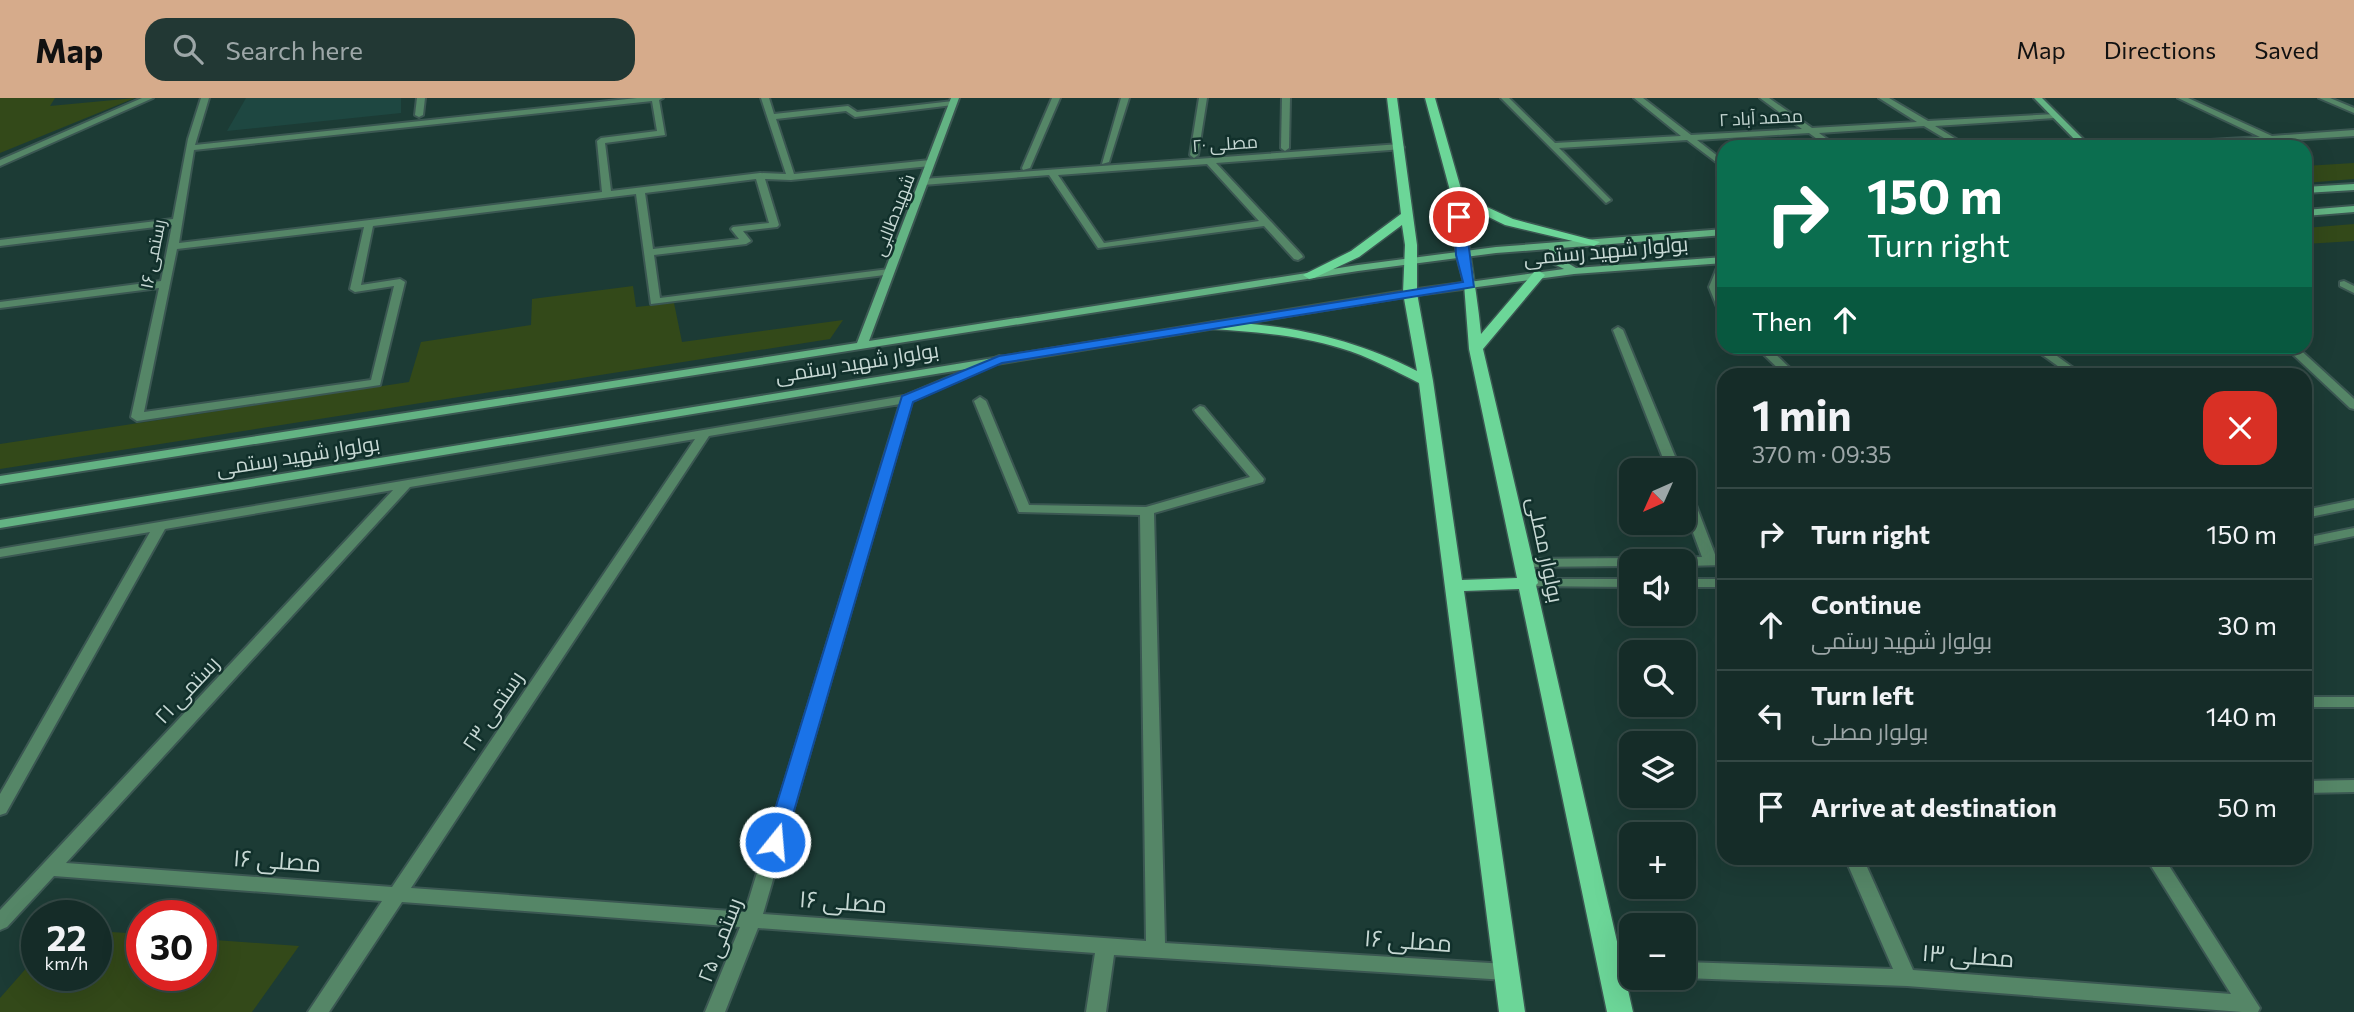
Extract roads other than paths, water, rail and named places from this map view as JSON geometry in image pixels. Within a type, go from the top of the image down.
[{"type":"main road","points":[[1392,98],[1411,244],[1410,293],[1426,381],[1512,1012]]},
{"type":"main road","name":"بولوار مصلی","points":[[1430,98],[1458,198],[1462,255],[1470,284],[1476,349],[1529,583],[1620,1012]]},
{"type":"main road","points":[[2038,98],[2080,140]]},
{"type":"main road","name":"شهیدطالبی","points":[[862,344],[954,101]]},
{"type":"main road","points":[[2312,190],[2354,187]]},
{"type":"main road","points":[[1458,198],[1509,222],[1594,242]]},
{"type":"main road","points":[[2312,212],[2354,209]]},
{"type":"main road","points":[[1309,275],[1354,254],[1408,215]]},
{"type":"main road","name":"بولوار شهید رستمی","points":[[1,479],[1309,275],[1558,245],[1717,233]]},
{"type":"main road","points":[[1558,245],[1553,255],[1556,261],[1574,271]]},
{"type":"main road","name":"بولوار شهید رستمی","points":[[0,524],[1410,293],[1574,271],[1717,261]]},
{"type":"main road","points":[[1476,349],[1539,275]]},
{"type":"main road","points":[[1212,325],[1265,328],[1345,345],[1375,356],[1426,381]]},
{"type":"main road","points":[[1454,586],[1529,583]]},
{"type":"street","points":[[0,163],[149,98]]},
{"type":"street","name":"رستمی ۱۶","points":[[205,98],[191,144],[173,247],[137,417],[376,383],[400,282],[355,289],[369,224]]},
{"type":"street","points":[[419,115],[421,98]]},
{"type":"street","points":[[191,144],[419,115],[584,98]]},
{"type":"street","points":[[191,144],[657,98],[662,133],[601,141],[607,195]]},
{"type":"street","points":[[765,98],[791,177]]},
{"type":"street","points":[[1026,168],[1056,98]]},
{"type":"street","points":[[1105,162],[1125,98]]},
{"type":"street","points":[[1194,155],[1203,98]]},
{"type":"street","points":[[1285,148],[1286,98]]},
{"type":"street","points":[[1505,98],[1606,200]]},
{"type":"street","points":[[1638,98],[1717,159]]},
{"type":"street","points":[[1764,98],[1824,140]]},
{"type":"street","points":[[1883,98],[1953,140]]},
{"type":"street","points":[[2182,98],[2270,138]]},
{"type":"street","points":[[2323,98],[2354,111]]},
{"type":"street","points":[[771,117],[848,108],[855,115],[954,101]]},
{"type":"street","name":"محمد آباد ۲","points":[[1553,146],[2055,116]]},
{"type":"street","points":[[2244,140],[2354,133]]},
{"type":"street","name":"مصلی ۲۰","points":[[923,182],[1400,146]]},
{"type":"street","points":[[1209,161],[1298,257]]},
{"type":"street","points":[[173,247],[760,176],[791,177],[930,163]]},
{"type":"street","points":[[1052,173],[1101,246],[1266,223]]},
{"type":"street","points":[[648,253],[746,241],[736,229],[774,225],[760,176]]},
{"type":"street","points":[[640,191],[655,302],[889,272]]},
{"type":"street","points":[[0,243],[178,221]]},
{"type":"street","points":[[0,305],[165,284]]},
{"type":"street","points":[[1618,330],[1670,458]]},
{"type":"street","points":[[1769,354],[1784,368]]},
{"type":"street","points":[[2047,354],[2067,368]]},
{"type":"street","points":[[2298,354],[2353,406]]},
{"type":"street","points":[[0,554],[907,399],[999,359]]},
{"type":"street","name":"رستمی ۲۵","points":[[715,1012],[752,920],[907,399]]},
{"type":"street","points":[[980,401],[1024,509],[1147,510],[1258,479],[1200,410]]},
{"type":"street","name":"رستمی ۲۳","points":[[318,1012],[704,434]]},
{"type":"street","name":"رستمی ۲۱","points":[[0,922],[405,485]]},
{"type":"street","points":[[2312,512],[2354,503]]},
{"type":"street","points":[[1147,510],[1156,950]]},
{"type":"street","points":[[1696,517],[1717,561],[1696,561]]},
{"type":"street","points":[[0,809],[159,527]]},
{"type":"street","points":[[2312,541],[2354,532]]},
{"type":"street","points":[[1524,563],[1619,562]]},
{"type":"street","points":[[1529,583],[1619,583]]},
{"type":"street","points":[[1696,583],[1717,583]]},
{"type":"street","points":[[2312,702],[2354,702]]},
{"type":"street","points":[[2312,787],[2354,786]]},
{"type":"street","points":[[1857,865],[1908,978]]},
{"type":"street","points":[[2159,865],[2251,1008]]},
{"type":"street","name":"مصلی ۱۶","points":[[50,869],[1156,950],[1506,972]]},
{"type":"street","points":[[1096,1012],[1105,946]]},
{"type":"street","points":[[1610,968],[1619,968]]},
{"type":"street","name":"مصلی ۱۳","points":[[1696,970],[1908,978],[2251,1008]]}]
